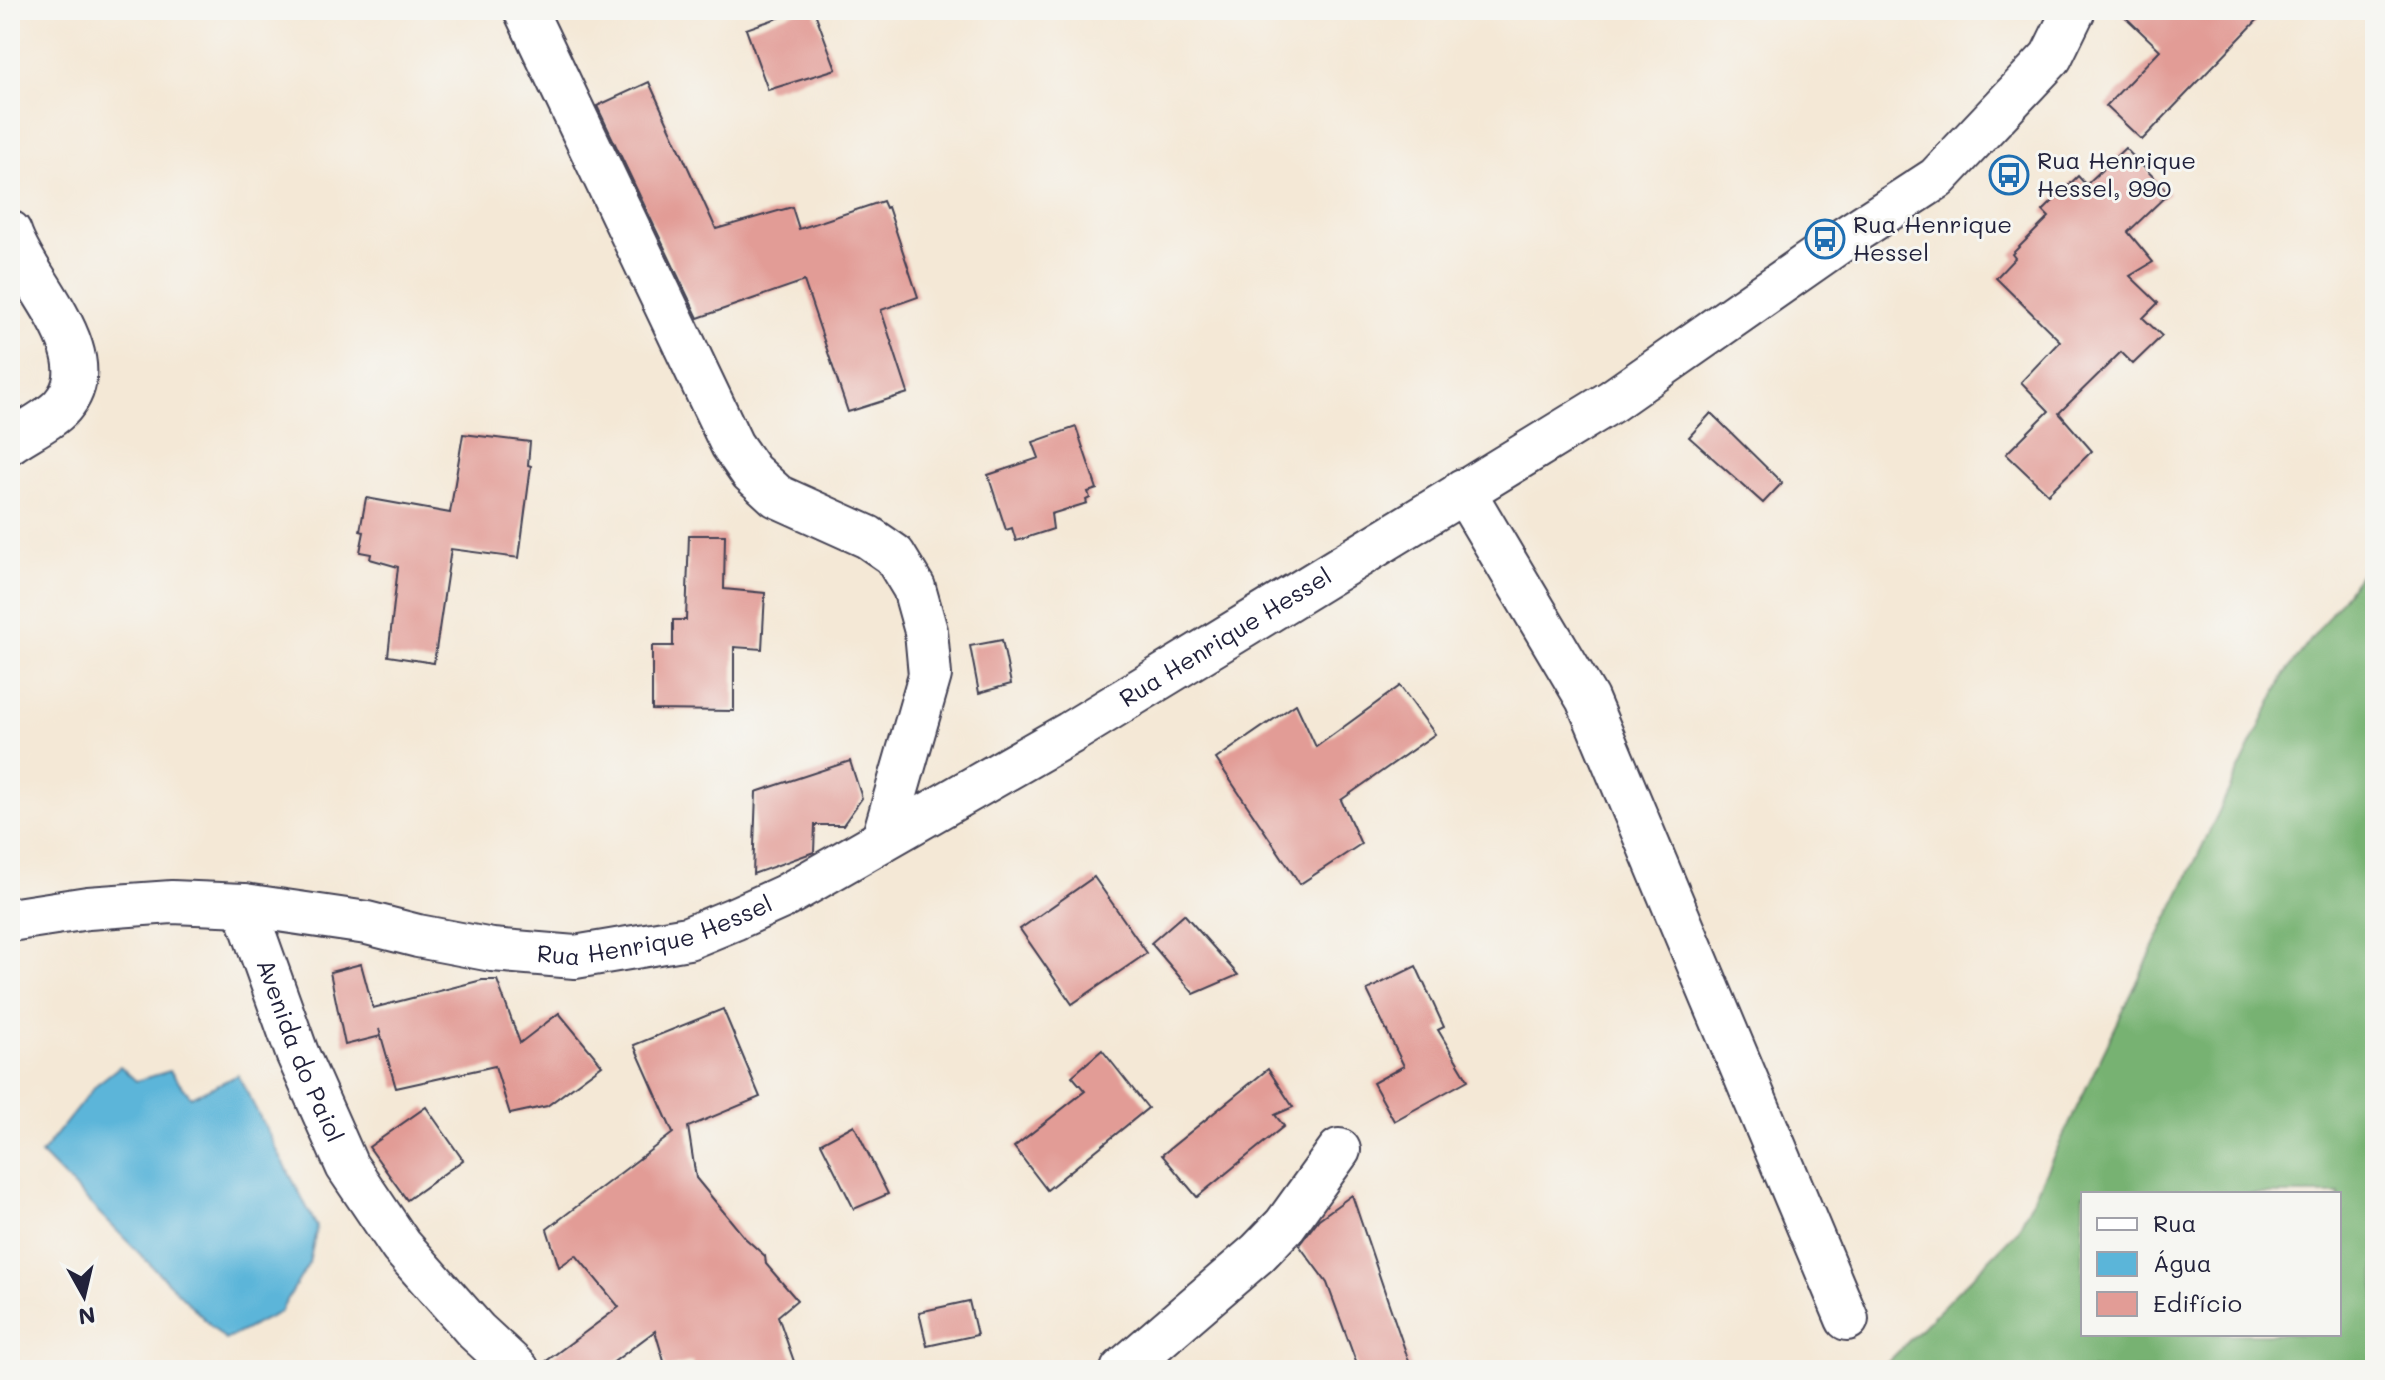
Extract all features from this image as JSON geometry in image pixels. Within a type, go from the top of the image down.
[{"type":"street","points":[[525,10],[738,454],[751,472],[777,496],[868,537],[894,555],[914,588],[926,631],[930,675],[883,839]]},
{"type":"street","name":"Rua Henrique Hessel","points":[[244,905],[367,923],[492,950],[575,957],[688,938],[785,896],[949,805],[1187,664],[1463,490],[1612,401],[1845,238],[1937,178],[2051,57],[2074,10]]},
{"type":"street","points":[[10,232],[16,250],[31,271],[76,356],[74,381],[62,406],[10,442]]},
{"type":"street","points":[[1463,490],[1587,699],[1847,1319]]},
{"type":"street","points":[[10,920],[88,908],[172,902],[244,905]]},
{"type":"street","name":"Avenida do Paiol","points":[[244,905],[297,1053],[347,1166],[401,1246],[476,1331],[518,1370]]},
{"type":"street","points":[[1122,1370],[1258,1253],[1285,1225],[1339,1150]]},
{"type":"green space","points":[[2375,555],[2375,1370],[1880,1370],[2018,1230],[2285,674]]},
{"type":"water","points":[[120,1066],[136,1081],[170,1071],[191,1097],[238,1075],[317,1227],[309,1263],[280,1312],[225,1340],[41,1154],[96,1085]]},
{"type":"building","points":[[801,10],[814,10],[836,69],[768,90],[746,29]]},
{"type":"building","points":[[2118,10],[2267,10],[2142,140],[2106,106],[2160,50]]},
{"type":"building","points":[[649,82],[716,229],[792,207],[799,229],[883,201],[888,207],[918,297],[881,310],[908,393],[848,412],[804,281],[698,318],[597,106]]},
{"type":"building","points":[[2125,148],[2169,193],[2128,232],[2153,262],[2130,276],[2158,303],[2143,318],[2162,336],[2133,364],[2121,352],[2059,413],[2092,451],[2048,494],[2006,454],[2049,411],[2021,382],[2060,341],[1996,278],[2015,258],[2012,254],[2049,217],[2043,211],[2078,176],[2086,185]]},
{"type":"building","points":[[1711,413],[1782,483],[1763,503],[1689,437]]},
{"type":"building","points":[[1076,427],[1097,489],[1088,492],[1090,498],[1086,500],[1087,503],[1051,514],[1053,529],[1016,541],[1012,528],[1006,530],[988,475],[1039,458],[1033,442]]},
{"type":"building","points":[[463,434],[530,442],[528,465],[531,466],[519,558],[451,549],[434,663],[388,656],[398,567],[370,559],[371,554],[360,552],[366,498],[450,513]]},
{"type":"building","points":[[689,535],[725,535],[724,589],[765,593],[762,649],[734,647],[734,711],[652,710],[652,646],[673,646],[673,620],[686,620]]},
{"type":"building","points":[[1002,640],[1011,684],[979,693],[970,646]]},
{"type":"building","points":[[1400,686],[1435,734],[1341,800],[1361,844],[1300,884],[1216,759],[1296,704],[1316,747]]},
{"type":"building","points":[[850,761],[862,798],[843,825],[815,825],[814,852],[753,874],[756,792]]},
{"type":"building","points":[[1094,877],[1147,953],[1072,1004],[1020,929]]},
{"type":"building","points":[[1184,914],[1238,975],[1194,994],[1151,943]]},
{"type":"building","points":[[361,964],[373,1008],[482,980],[497,980],[520,1043],[559,1013],[602,1065],[547,1106],[510,1114],[495,1066],[396,1088],[379,1029],[381,1036],[345,1045],[330,972]]},
{"type":"building","points":[[1416,966],[1444,1027],[1438,1030],[1468,1080],[1394,1121],[1373,1083],[1404,1066],[1367,990]]},
{"type":"building","points":[[723,1009],[760,1097],[688,1127],[696,1178],[745,1238],[765,1256],[766,1264],[797,1300],[778,1316],[797,1370],[695,1370],[692,1361],[666,1368],[655,1331],[603,1370],[541,1370],[541,1365],[619,1307],[576,1255],[559,1267],[547,1229],[673,1133],[634,1045]]},
{"type":"building","points":[[1102,1050],[1148,1108],[1047,1190],[1014,1147],[1085,1091],[1072,1076]]},
{"type":"building","points":[[1268,1069],[1293,1107],[1275,1115],[1284,1126],[1197,1197],[1162,1155]]},
{"type":"building","points":[[426,1107],[463,1160],[407,1200],[369,1147]]},
{"type":"building","points":[[854,1125],[888,1194],[854,1209],[821,1143]]},
{"type":"building","points":[[1352,1195],[1412,1370],[1359,1370],[1327,1283],[1299,1245],[1319,1219]]},
{"type":"building","points":[[969,1301],[977,1335],[927,1346],[919,1312]]},
{"type":"place","name":"Rua Henrique Hessel, 990","points":[[2009,175]]},
{"type":"place","name":"Rua Henrique Hessel","points":[[1825,239]]}]
